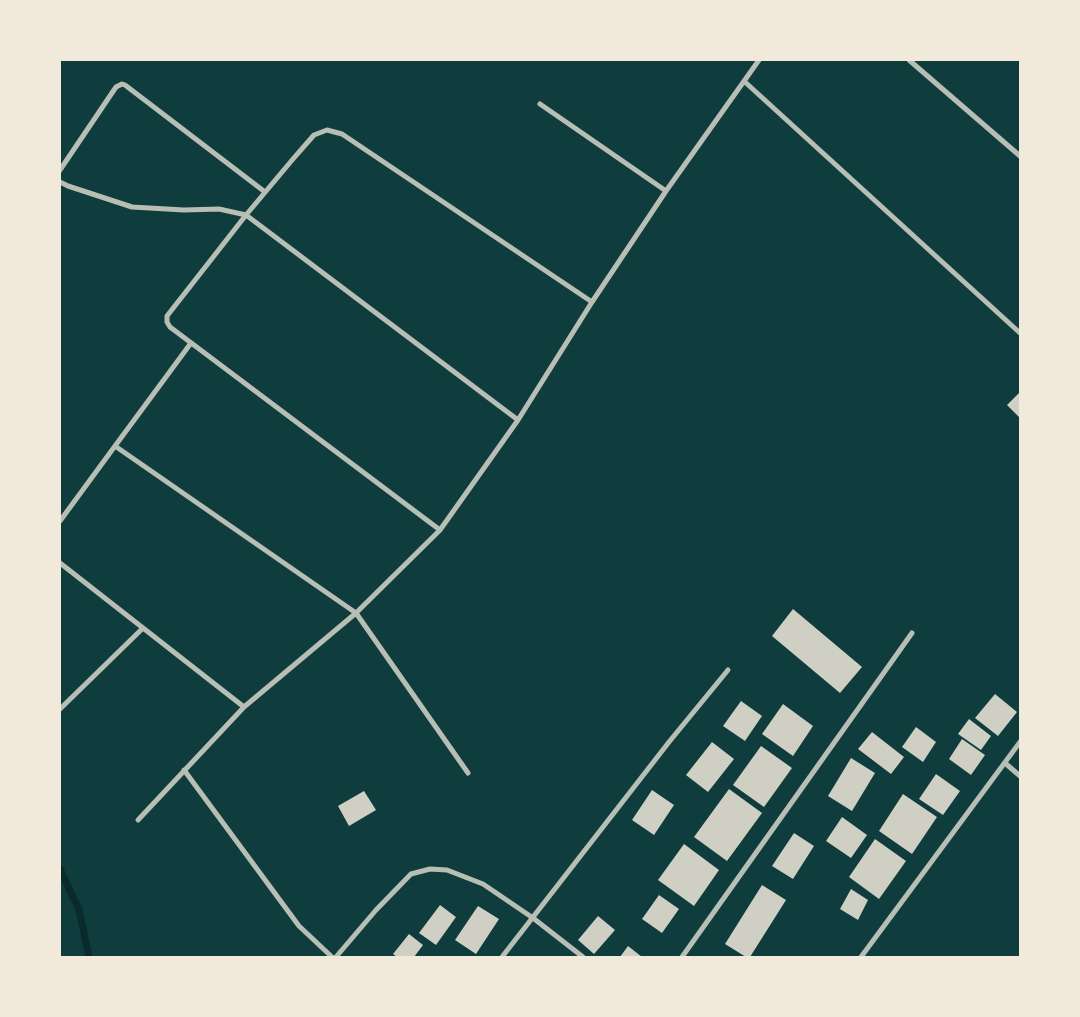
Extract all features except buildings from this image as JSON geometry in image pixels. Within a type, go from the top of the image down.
[{"type":"street","points":[[138,820],[244,708],[356,613],[440,530],[518,420],[592,302],[666,192],[759,60]]},
{"type":"street","points":[[909,60],[1020,156]]},
{"type":"street","points":[[745,82],[1020,333]]},
{"type":"street","points":[[60,170],[116,86],[125,85],[265,192]]},
{"type":"street","points":[[540,104],[666,192]]},
{"type":"street","points":[[440,530],[170,327],[166,316],[246,215],[314,135],[327,130],[342,134],[592,302]]},
{"type":"street","points":[[60,182],[132,207],[184,210],[219,209],[246,215],[518,420]]},
{"type":"street","points":[[60,521],[192,343]]},
{"type":"street","points":[[114,446],[356,613],[468,773]]},
{"type":"street","points":[[60,562],[244,708]]},
{"type":"street","points":[[60,709],[144,628]]},
{"type":"street","points":[[682,957],[912,633]]},
{"type":"street","points":[[502,957],[669,742],[728,670]]},
{"type":"street","points":[[861,957],[1020,742]]},
{"type":"street","points":[[1005,763],[1020,776]]},
{"type":"street","points":[[184,770],[299,926],[332,957]]},
{"type":"street","points":[[336,957],[410,874],[430,869],[447,870],[484,884],[583,957]]},
{"type":"waterway","points":[[60,869],[79,910],[89,957]]}]
